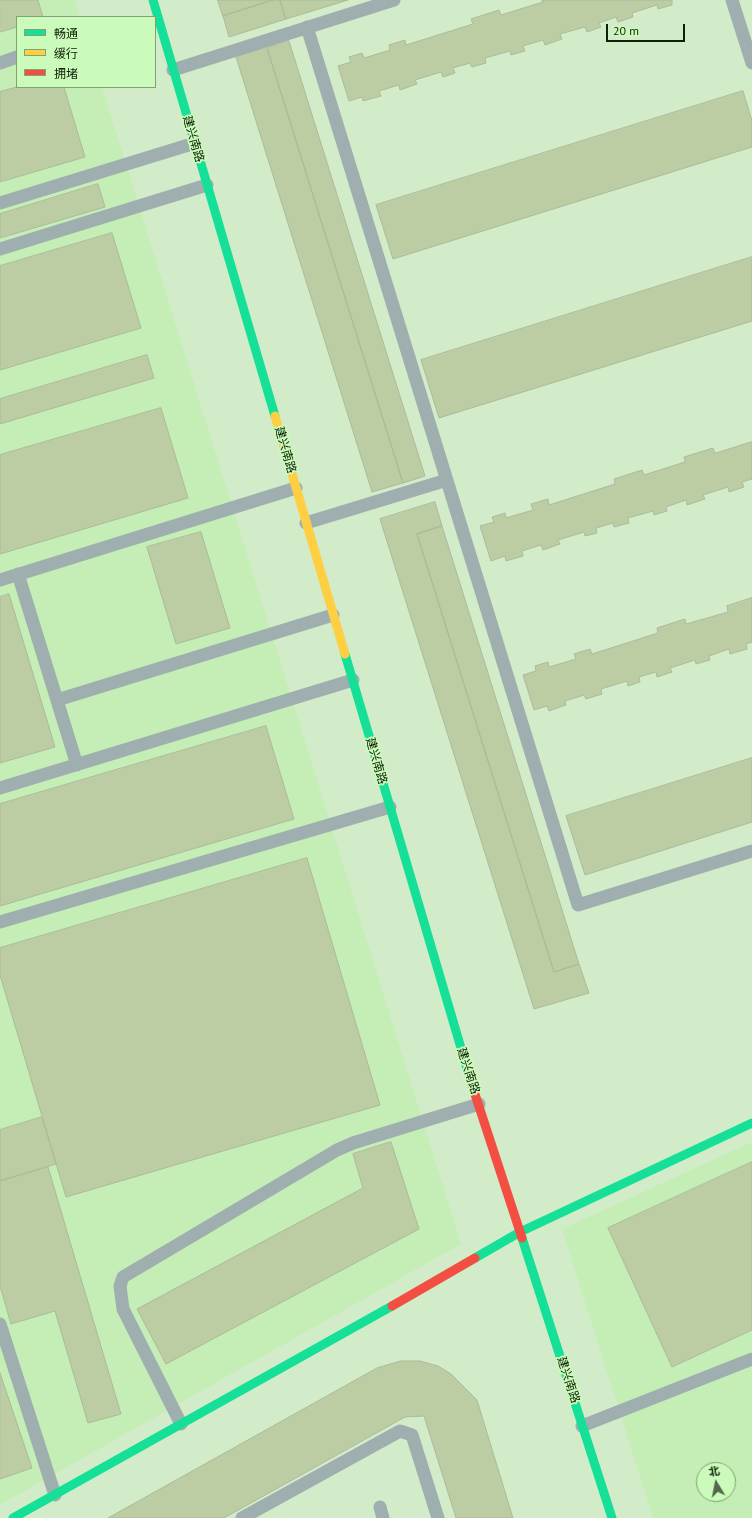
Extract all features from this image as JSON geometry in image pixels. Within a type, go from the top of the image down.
[{"type":"street","name":"建兴南路","points":[[152,0],[153,16]]},
{"type":"street","name":"建兴南路","points":[[156,24],[173,70],[479,1104],[612,1518]]},
{"type":"street","points":[[13,1518],[520,1232],[752,1123]]},
{"type":"lane","points":[[173,70],[394,0]]},
{"type":"lane","points":[[732,0],[752,63]]},
{"type":"lane","points":[[307,27],[578,905],[752,851]]},
{"type":"lane","points":[[0,63],[16,58]]},
{"type":"lane","points":[[0,203],[194,143]]},
{"type":"lane","points":[[0,249],[207,185]]},
{"type":"lane","points":[[306,523],[447,480]]},
{"type":"lane","points":[[0,580],[296,488]]},
{"type":"lane","points":[[18,574],[77,765]]},
{"type":"lane","points":[[57,700],[334,615]]},
{"type":"lane","points":[[0,788],[353,680]]},
{"type":"lane","points":[[0,922],[390,807]]},
{"type":"lane","points":[[181,1424],[123,1309],[120,1286],[123,1277],[337,1150],[353,1143],[479,1104]]},
{"type":"lane","points":[[0,1324],[55,1495]]},
{"type":"lane","points":[[582,1426],[752,1359]]},
{"type":"lane","points":[[242,1518],[400,1431],[412,1435],[438,1518]]},
{"type":"shaded area","points":[[0,0],[75,0],[80,16],[16,16],[16,88],[102,88],[461,1244],[0,1505]]},
{"type":"shaded area","points":[[752,1142],[752,1518],[653,1518],[562,1229]]},
{"type":"building","points":[[0,0],[38,0],[43,16],[16,16],[16,27],[0,32]]},
{"type":"building","points":[[218,0],[273,0],[223,16]]},
{"type":"building","points":[[273,0],[280,0],[286,19],[229,37],[223,16]]},
{"type":"building","points":[[280,0],[348,0],[286,19]]},
{"type":"building","points":[[542,0],[672,0],[672,5],[658,9],[657,5],[632,13],[633,17],[618,22],[616,17],[599,23],[601,27],[587,32],[585,27],[560,34],[562,39],[545,45],[543,40],[523,46],[525,51],[511,55],[510,51],[485,58],[486,63],[472,67],[470,63],[453,68],[455,73],[443,77],[441,72],[415,80],[417,84],[400,90],[399,85],[379,91],[381,96],[363,101],[362,97],[349,101],[338,66],[351,62],[349,57],[362,53],[364,58],[390,50],[389,45],[405,40],[406,45],[473,24],[471,19],[499,10],[501,15],[543,2]]},
{"type":"building","points":[[289,41],[425,476],[403,483],[267,48]]},
{"type":"building","points":[[267,48],[403,483],[372,492],[236,57]]},
{"type":"building","points":[[16,87],[64,88],[85,157],[0,182],[0,92]]},
{"type":"building","points":[[743,91],[752,121],[752,147],[393,259],[376,205]]},
{"type":"building","points":[[98,184],[105,207],[0,238],[0,214]]},
{"type":"building","points":[[112,233],[141,328],[0,370],[0,266]]},
{"type":"building","points":[[752,257],[752,321],[439,418],[421,360]]},
{"type":"building","points":[[147,355],[154,378],[0,424],[0,399]]},
{"type":"building","points":[[161,408],[188,498],[0,554],[0,455]]},
{"type":"building","points":[[752,442],[752,479],[742,482],[744,487],[729,492],[728,487],[703,495],[705,499],[687,505],[686,500],[666,507],[667,511],[654,515],[653,511],[628,518],[629,523],[614,527],[613,523],[596,528],[597,533],[585,536],[584,532],[558,540],[560,544],[543,550],[541,545],[522,551],[523,556],[506,561],[505,556],[491,561],[480,526],[494,522],[492,517],[505,513],[506,518],[533,510],[531,504],[548,499],[549,505],[615,484],[614,479],[642,470],[644,475],[685,462],[684,457],[713,448],[715,453]]},
{"type":"building","points":[[435,502],[442,526],[417,534],[554,972],[579,964],[589,993],[534,1009],[380,519]]},
{"type":"building","points":[[442,526],[579,964],[554,972],[417,534]]},
{"type":"building","points":[[201,532],[230,628],[176,644],[147,547]]},
{"type":"building","points":[[9,594],[55,747],[0,763],[0,597]]},
{"type":"building","points":[[752,598],[752,642],[746,644],[747,649],[730,654],[729,649],[709,656],[710,660],[696,664],[695,660],[670,668],[672,672],[657,677],[656,672],[639,677],[640,682],[628,686],[627,681],[601,689],[602,694],[586,699],[584,695],[565,701],[566,705],[549,711],[547,706],[534,710],[523,675],[536,671],[535,666],[548,662],[549,667],[576,659],[574,654],[590,649],[592,654],[658,633],[657,628],[685,619],[686,624],[728,612],[727,606]]},
{"type":"building","points":[[266,726],[294,819],[0,906],[0,804]]},
{"type":"building","points":[[752,758],[752,822],[585,875],[566,816]]},
{"type":"building","points":[[307,858],[380,1105],[66,1197],[0,975],[0,948]]},
{"type":"building","points":[[42,1117],[56,1164],[0,1181],[0,1130]]},
{"type":"building","points":[[391,1142],[419,1229],[166,1364],[137,1309],[363,1188],[353,1154]]},
{"type":"building","points":[[752,1162],[752,1330],[672,1367],[608,1228]]},
{"type":"building","points":[[48,1167],[121,1414],[88,1423],[55,1311],[11,1324],[0,1286],[0,1181]]},
{"type":"building","points":[[401,1361],[420,1361],[438,1366],[451,1374],[477,1400],[513,1518],[456,1518],[424,1416],[405,1417],[224,1518],[108,1518],[377,1368]]},
{"type":"building","points":[[0,1373],[32,1468],[0,1479]]},
{"type":"traffic: fast","points":[[153,0],[275,416]]},
{"type":"traffic: fast","points":[[345,654],[471,1082]]},
{"type":"traffic: fast","points":[[475,1258],[520,1232],[752,1123]]},
{"type":"traffic: fast","points":[[522,1238],[612,1518]]},
{"type":"traffic: fast","points":[[13,1518],[392,1306]]},
{"type":"traffic: slow","points":[[275,416],[345,654]]},
{"type":"traffic: jam","points":[[471,1082],[522,1238]]},
{"type":"traffic: jam","points":[[392,1306],[475,1258]]}]
